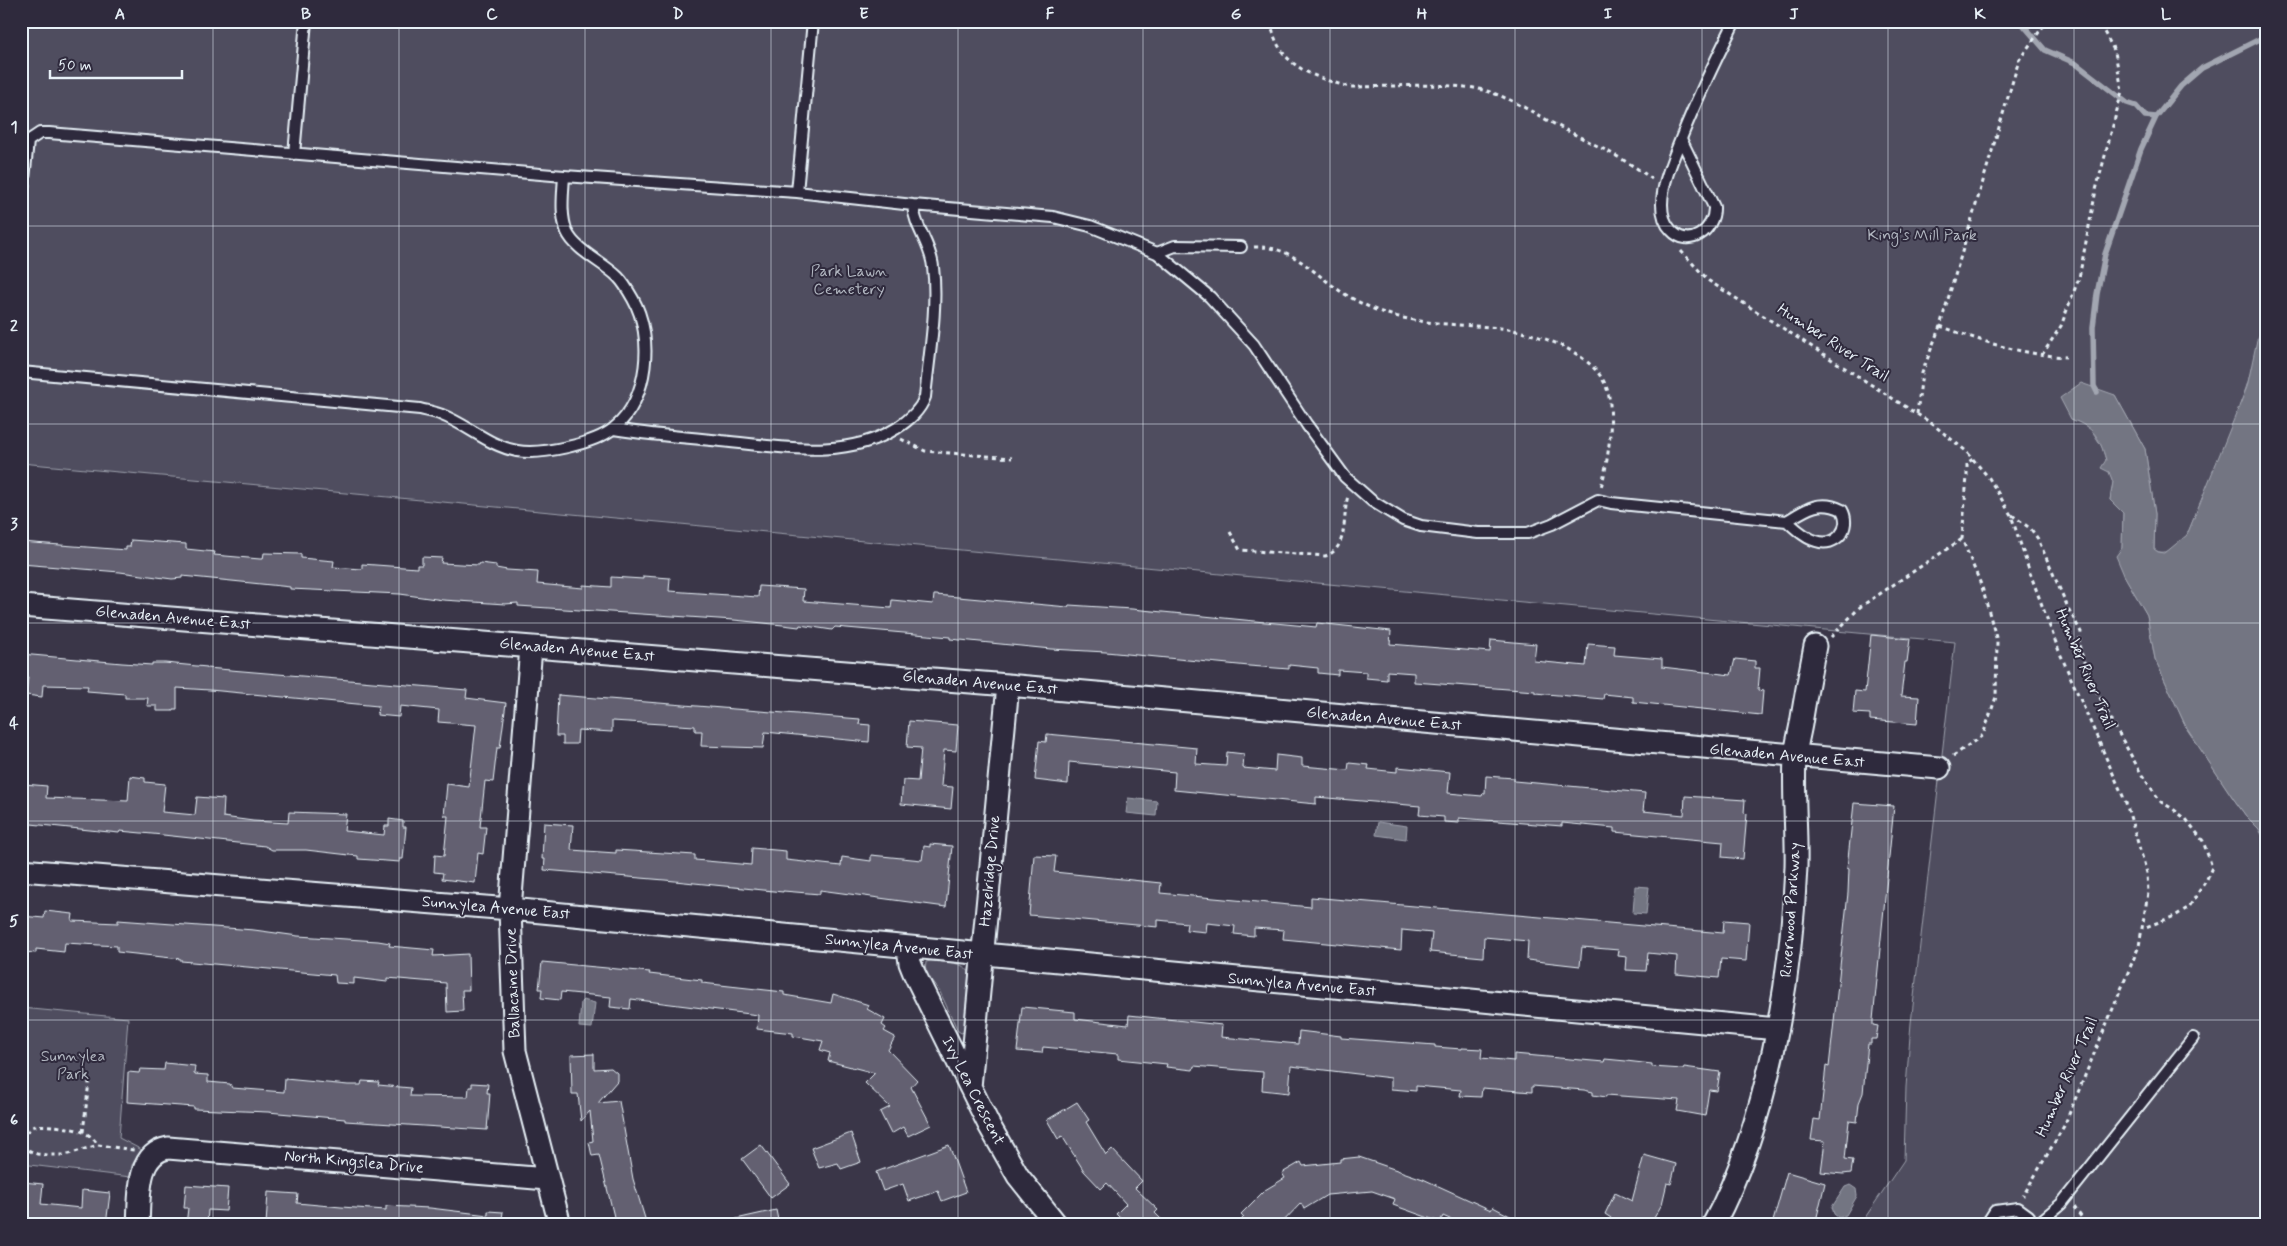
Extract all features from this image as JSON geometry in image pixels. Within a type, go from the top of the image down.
[{"type":"street","name":"Glenaden Avenue East","points":[[21,606],[1008,684],[1795,757],[1939,768]]},
{"type":"street","name":"Riverwood Parkway","points":[[1713,1225],[1728,1195],[1748,1142],[1767,1075],[1787,978],[1793,931],[1796,864],[1795,757],[1815,646]]},
{"type":"street","name":"Ballacaine Drive","points":[[531,647],[510,909],[515,1051],[560,1225]]},
{"type":"street","name":"Hazelridge Drive","points":[[970,1087],[1008,684]]},
{"type":"street","name":"Sunnylea Avenue East","points":[[21,870],[510,909],[1777,1029]]},
{"type":"street","name":"Ivy Lea Crescent","points":[[908,948],[912,968],[970,1087],[1018,1176],[1052,1223]]},
{"type":"street","name":"North Kingslea Drive","points":[[158,1151],[185,1148],[547,1179]]},
{"type":"street","points":[[138,1225],[143,1172],[150,1158],[158,1151]]},
{"type":"lane","points":[[294,154],[306,21]]},
{"type":"lane","points":[[797,192],[813,21]]},
{"type":"lane","points":[[1681,139],[1712,201],[1714,214],[1710,227],[1699,236],[1686,238],[1672,232],[1664,217],[1664,188],[1668,171],[1705,79],[1735,21]]},
{"type":"lane","points":[[21,208],[28,141],[40,133],[564,176],[797,192],[913,205],[1053,217],[1090,226],[1157,253],[1210,297],[1254,344],[1329,457],[1351,484],[1372,501],[1403,520],[1421,526],[1478,533],[1528,533],[1552,524],[1598,500],[1611,503],[1787,521],[1816,542],[1828,542],[1838,539],[1844,532],[1846,518],[1842,510],[1822,504],[1812,506],[1787,521]]},
{"type":"lane","points":[[564,176],[563,213],[567,233],[580,247],[619,278],[633,299],[643,321],[646,353],[643,374],[628,412],[614,429]]},
{"type":"lane","points":[[21,372],[420,409],[442,415],[502,447],[533,452],[565,448],[614,429],[807,449],[859,444],[892,431],[904,423],[922,406],[925,398],[931,334],[933,265],[927,243],[914,218],[913,205]]},
{"type":"lane","points":[[1157,253],[1175,246],[1241,247]]},
{"type":"lane","points":[[2036,1225],[2066,1198],[2194,1038]]},
{"type":"lane","points":[[1986,1225],[1995,1211],[2018,1208],[2029,1216],[2029,1225]]},
{"type":"path","points":[[1271,21],[1276,43],[1286,58],[1300,68],[1324,79],[1350,87],[1465,87],[1486,92],[1512,102],[1596,146],[1638,169],[1664,188]]},
{"type":"path","points":[[1916,414],[1922,374],[1940,326],[2019,60],[2047,21]]},
{"type":"path","points":[[2042,355],[2061,326],[2079,278],[2096,190],[2118,115],[2122,91],[2116,52],[2098,21]]},
{"type":"path","name":"Humber River Trail","points":[[1679,236],[1679,250],[1709,281],[1931,422],[1973,458],[1989,478],[2011,515],[2059,652],[2126,803],[2147,873],[2148,893],[2139,946],[2064,1126],[2021,1199],[2018,1208]]},
{"type":"path","points":[[1241,247],[1272,247],[1287,253],[1336,288],[1377,310],[1426,321],[1502,328],[1558,344],[1578,355],[1601,377],[1607,388],[1610,401],[1607,461],[1598,500]]},
{"type":"path","points":[[1940,326],[1999,347],[2042,355],[2066,356]]},
{"type":"path","points":[[892,431],[906,442],[925,451],[1012,458]]},
{"type":"path","points":[[1939,768],[1982,735],[1996,697],[1997,641],[1982,587],[1962,539],[1966,468],[1967,463],[1973,458]]},
{"type":"path","points":[[1230,532],[1240,550],[1330,555],[1342,542],[1346,503],[1351,484]]},
{"type":"path","points":[[2011,515],[2030,529],[2038,539],[2081,632],[2079,645],[2087,672],[2142,775],[2161,802],[2173,809],[2195,830],[2207,850],[2212,866],[2207,880],[2188,907],[2175,916],[2143,928]]},
{"type":"path","points":[[1815,646],[1830,639],[1860,607],[1962,539]]},
{"type":"path","points":[[83,1132],[89,1082]]},
{"type":"path","points":[[21,1138],[34,1125],[83,1132],[94,1138],[98,1145]]},
{"type":"path","points":[[21,1147],[37,1154],[57,1155],[75,1153],[98,1145],[158,1151]]},
{"type":"path","points":[[2066,1198],[2077,1209],[2087,1225]]},
{"type":"green space","points":[[21,21],[2266,21],[2266,322],[2259,338],[2246,388],[2225,444],[2187,535],[2176,546],[2163,552],[2154,549],[2155,514],[2145,449],[2115,395],[2071,419],[2089,426],[2102,447],[2113,482],[2110,500],[2123,513],[2122,549],[2124,575],[2147,615],[2155,659],[2187,729],[2233,798],[2246,816],[2259,829],[2266,842],[2266,1225],[1860,1225],[1904,1160],[1906,1087],[1911,1023],[1955,642],[21,463]]},
{"type":"green space","points":[[926,962],[959,964],[970,974],[967,1028],[964,1032],[958,1031],[940,992],[925,972]]},
{"type":"green space","name":"Sunnylea Park","points":[[21,1008],[128,1018],[119,1138],[142,1150],[132,1165],[131,1177],[21,1164]]},
{"type":"water","points":[[2266,322],[2266,842],[2259,829],[2246,816],[2233,798],[2187,729],[2155,659],[2147,615],[2124,575],[2116,556],[2122,548],[2123,513],[2110,500],[2113,482],[2109,472],[2101,468],[2106,460],[2101,445],[2090,430],[2071,419],[2060,398],[2081,383],[2115,395],[2145,449],[2155,514],[2154,549],[2165,553],[2187,535],[2247,387],[2257,340]]},
{"type":"water","points":[[1128,798],[1157,801],[1156,816],[1126,813]]},
{"type":"water","points":[[1378,822],[1407,826],[1406,839],[1376,835]]},
{"type":"water","points":[[1635,886],[1649,887],[1646,914],[1633,913]]},
{"type":"water","points":[[583,1000],[595,1003],[592,1028],[579,1027],[581,1002]]},
{"type":"water","points":[[1850,1185],[1856,1189],[1857,1196],[1846,1215],[1839,1218],[1834,1214],[1832,1207],[1845,1187]]},
{"type":"building","points":[[131,540],[186,544],[186,549],[215,552],[214,555],[260,559],[263,559],[264,553],[301,554],[301,558],[334,561],[333,567],[362,569],[362,564],[417,568],[417,565],[422,565],[422,557],[442,558],[441,563],[479,565],[480,563],[496,565],[496,568],[507,570],[538,572],[537,584],[583,588],[583,585],[611,587],[611,577],[643,579],[643,576],[670,578],[669,591],[758,597],[759,586],[804,589],[803,601],[891,608],[892,600],[933,604],[934,595],[936,595],[1068,607],[1069,605],[1132,609],[1316,627],[1317,623],[1391,631],[1390,644],[1490,652],[1491,640],[1536,644],[1534,661],[1586,666],[1588,644],[1615,646],[1614,655],[1662,659],[1662,667],[1731,675],[1735,659],[1755,661],[1755,668],[1760,668],[1758,690],[1763,691],[1761,715],[1633,702],[1633,697],[1604,694],[1603,699],[1535,693],[1535,691],[1414,682],[1414,673],[1387,671],[1387,680],[1366,678],[1366,672],[1338,670],[1338,675],[1318,673],[1318,668],[1289,665],[1289,669],[1249,666],[1106,652],[1051,649],[950,639],[950,637],[835,627],[832,630],[800,625],[799,627],[734,620],[518,606],[518,603],[505,604],[443,600],[400,594],[290,589],[290,587],[182,576],[182,578],[172,579],[120,572],[21,564],[21,542],[126,550],[126,547],[130,547]]},
{"type":"building","points":[[1871,635],[1910,639],[1901,696],[1919,697],[1917,724],[1870,720],[1870,714],[1853,713],[1855,691],[1865,692]]},
{"type":"building","points":[[21,654],[152,665],[152,663],[165,663],[467,690],[466,698],[506,703],[500,748],[497,748],[493,782],[485,781],[480,827],[486,827],[483,854],[478,853],[475,883],[442,879],[443,873],[434,872],[435,855],[444,856],[448,816],[444,816],[447,784],[469,787],[476,725],[438,722],[439,710],[400,706],[399,717],[377,715],[378,706],[210,690],[177,688],[177,709],[173,709],[173,711],[157,711],[157,706],[147,706],[148,698],[125,698],[125,694],[87,691],[88,686],[43,685],[42,697],[26,695],[28,677],[21,677]]},
{"type":"building","points":[[558,695],[860,719],[859,724],[870,725],[869,742],[765,732],[763,748],[701,746],[702,731],[695,731],[695,726],[612,721],[612,732],[578,730],[577,744],[563,744],[563,736],[556,736]]},
{"type":"building","points":[[909,721],[958,725],[956,751],[944,750],[941,786],[953,787],[951,809],[901,804],[903,780],[918,781],[921,748],[907,747]]},
{"type":"building","points":[[1047,734],[1197,748],[1196,764],[1226,766],[1227,752],[1244,754],[1243,768],[1275,771],[1276,755],[1302,758],[1302,766],[1348,770],[1349,763],[1369,765],[1368,769],[1397,772],[1397,767],[1450,772],[1448,793],[1482,796],[1485,793],[1486,776],[1514,778],[1514,781],[1645,793],[1643,811],[1684,815],[1685,796],[1745,800],[1744,813],[1747,814],[1743,859],[1722,857],[1723,842],[1614,832],[1614,828],[1562,823],[1562,826],[1459,818],[1459,823],[1444,822],[1444,817],[1419,815],[1420,806],[1316,797],[1316,804],[1174,790],[1175,772],[1069,762],[1068,784],[1035,780],[1039,741],[1046,742]]},
{"type":"building","points":[[130,776],[145,778],[145,782],[165,784],[162,812],[195,815],[197,797],[224,799],[223,817],[253,821],[288,823],[289,812],[346,814],[344,831],[384,835],[385,826],[389,826],[389,819],[403,821],[403,827],[406,827],[403,859],[400,859],[400,862],[358,859],[358,856],[306,850],[272,850],[265,846],[163,835],[120,831],[119,833],[21,823],[24,784],[47,786],[46,798],[128,801]]},
{"type":"building","points":[[1854,803],[1894,806],[1873,1020],[1873,1025],[1878,1026],[1876,1039],[1871,1039],[1871,1044],[1868,1044],[1863,1093],[1859,1103],[1857,1122],[1849,1121],[1845,1159],[1853,1160],[1851,1173],[1843,1174],[1821,1172],[1825,1141],[1811,1140],[1814,1119],[1820,1120],[1826,1066],[1829,1067],[1848,893],[1849,869],[1847,868]]},
{"type":"building","points":[[544,823],[573,825],[571,850],[616,853],[616,850],[695,855],[695,860],[751,865],[752,848],[786,851],[786,860],[841,866],[842,857],[871,861],[871,855],[922,860],[924,846],[930,847],[930,844],[952,846],[946,907],[820,890],[820,894],[783,892],[544,870],[545,859],[542,859]]},
{"type":"building","points":[[1034,855],[1056,856],[1054,872],[1161,883],[1160,893],[1311,907],[1311,897],[1723,933],[1724,920],[1749,922],[1746,961],[1721,959],[1719,978],[1676,974],[1677,956],[1648,953],[1646,971],[1626,970],[1627,957],[1618,956],[1619,950],[1582,947],[1580,966],[1527,960],[1528,941],[1484,937],[1483,957],[1430,952],[1432,933],[1402,930],[1401,950],[1283,939],[1284,930],[1254,928],[1254,936],[1234,934],[1235,926],[1207,923],[1206,932],[1186,930],[1187,923],[1158,920],[1158,927],[1029,915]]},
{"type":"building","points":[[45,911],[73,914],[72,921],[118,923],[118,920],[254,930],[298,936],[378,941],[390,943],[389,946],[434,950],[433,956],[468,954],[469,990],[462,990],[463,1011],[447,1012],[446,983],[387,978],[387,982],[354,978],[354,984],[336,983],[335,975],[181,961],[181,959],[117,952],[117,946],[65,943],[64,952],[36,949],[36,953],[21,952],[21,916],[44,918]]},
{"type":"building","points":[[542,962],[650,972],[649,974],[702,980],[702,983],[784,992],[784,995],[831,1003],[833,994],[869,1005],[867,1009],[885,1019],[882,1025],[886,1028],[884,1031],[895,1037],[888,1050],[917,1080],[911,1087],[931,1125],[908,1136],[903,1127],[891,1134],[880,1112],[890,1107],[865,1083],[875,1073],[828,1061],[830,1053],[820,1050],[823,1041],[793,1036],[793,1033],[757,1029],[758,1015],[631,999],[630,1009],[610,1007],[611,997],[561,992],[560,1000],[541,998],[542,989],[539,989]]},
{"type":"building","points":[[1022,1007],[1075,1012],[1075,1019],[1128,1025],[1129,1015],[1222,1025],[1221,1037],[1298,1044],[1299,1031],[1341,1036],[1341,1038],[1435,1045],[1435,1047],[1482,1049],[1481,1058],[1514,1061],[1514,1054],[1604,1062],[1605,1059],[1652,1064],[1652,1067],[1683,1069],[1684,1067],[1720,1072],[1717,1091],[1709,1090],[1705,1116],[1677,1111],[1679,1100],[1606,1095],[1606,1097],[1593,1095],[1593,1092],[1584,1090],[1532,1086],[1532,1092],[1482,1088],[1481,1097],[1460,1096],[1461,1090],[1416,1086],[1416,1091],[1391,1089],[1391,1078],[1291,1066],[1289,1093],[1262,1090],[1263,1072],[1194,1066],[1193,1070],[1166,1067],[1167,1064],[1118,1059],[1118,1054],[1043,1047],[1042,1053],[1017,1051]]},
{"type":"building","points":[[594,1054],[594,1069],[611,1068],[617,1073],[617,1081],[598,1103],[619,1101],[633,1179],[647,1225],[616,1225],[599,1155],[592,1156],[589,1142],[593,1141],[590,1111],[581,1121],[578,1094],[572,1094],[571,1055]]},
{"type":"building","points":[[165,1063],[195,1066],[194,1074],[208,1075],[208,1082],[230,1084],[232,1088],[284,1092],[285,1079],[348,1085],[361,1085],[362,1081],[379,1082],[378,1085],[411,1088],[410,1096],[468,1097],[469,1087],[472,1087],[472,1083],[488,1084],[487,1093],[490,1093],[487,1130],[345,1121],[345,1119],[268,1112],[194,1109],[194,1107],[127,1102],[128,1072],[139,1073],[140,1069],[164,1070]]},
{"type":"building","points":[[1077,1102],[1089,1120],[1086,1122],[1106,1155],[1112,1149],[1142,1181],[1135,1188],[1158,1210],[1155,1213],[1167,1225],[1127,1225],[1116,1214],[1126,1204],[1107,1183],[1101,1189],[1084,1171],[1062,1136],[1058,1139],[1047,1120]]},
{"type":"building","points":[[851,1133],[861,1162],[841,1169],[838,1163],[819,1168],[811,1148]]},
{"type":"building","points":[[761,1145],[790,1184],[771,1198],[742,1159]]},
{"type":"building","points":[[949,1145],[966,1192],[942,1201],[938,1191],[909,1201],[903,1184],[883,1191],[876,1172]]},
{"type":"building","points":[[1644,1155],[1676,1164],[1671,1184],[1667,1183],[1662,1204],[1650,1225],[1608,1225],[1611,1218],[1605,1214],[1615,1193],[1632,1201]]},
{"type":"building","points":[[1359,1157],[1423,1179],[1491,1210],[1493,1207],[1527,1225],[1463,1225],[1443,1216],[1440,1222],[1393,1205],[1395,1199],[1372,1191],[1327,1195],[1304,1209],[1301,1203],[1280,1225],[1236,1225],[1244,1217],[1241,1214],[1265,1190],[1285,1178],[1282,1173],[1301,1162],[1303,1166],[1340,1162],[1340,1159]]},
{"type":"building","points":[[1787,1172],[1825,1183],[1815,1225],[1772,1225]]},
{"type":"building","points":[[23,1182],[43,1184],[41,1204],[81,1208],[82,1190],[110,1193],[106,1225],[21,1225]]},
{"type":"building","points":[[186,1185],[228,1188],[226,1211],[208,1210],[207,1225],[186,1225],[188,1208],[184,1208]]},
{"type":"building","points":[[268,1192],[298,1194],[297,1203],[341,1207],[386,1210],[386,1206],[430,1208],[488,1215],[488,1211],[503,1212],[501,1225],[266,1225]]},
{"type":"building","points":[[776,1210],[779,1225],[736,1225],[736,1219]]},
{"type":"waterway","points":[[2020,21],[2045,50],[2075,63],[2127,103],[2136,106],[2145,116],[2156,117]]},
{"type":"waterway","points":[[2097,392],[2094,386],[2093,327],[2105,254],[2141,149],[2156,117],[2181,86],[2202,68],[2266,36]]},
{"type":"park label","name":"King's Mill Park","points":[[1922,235]]},
{"type":"park label","name":"Park Lawn Cemetery","points":[[849,280]]}]
